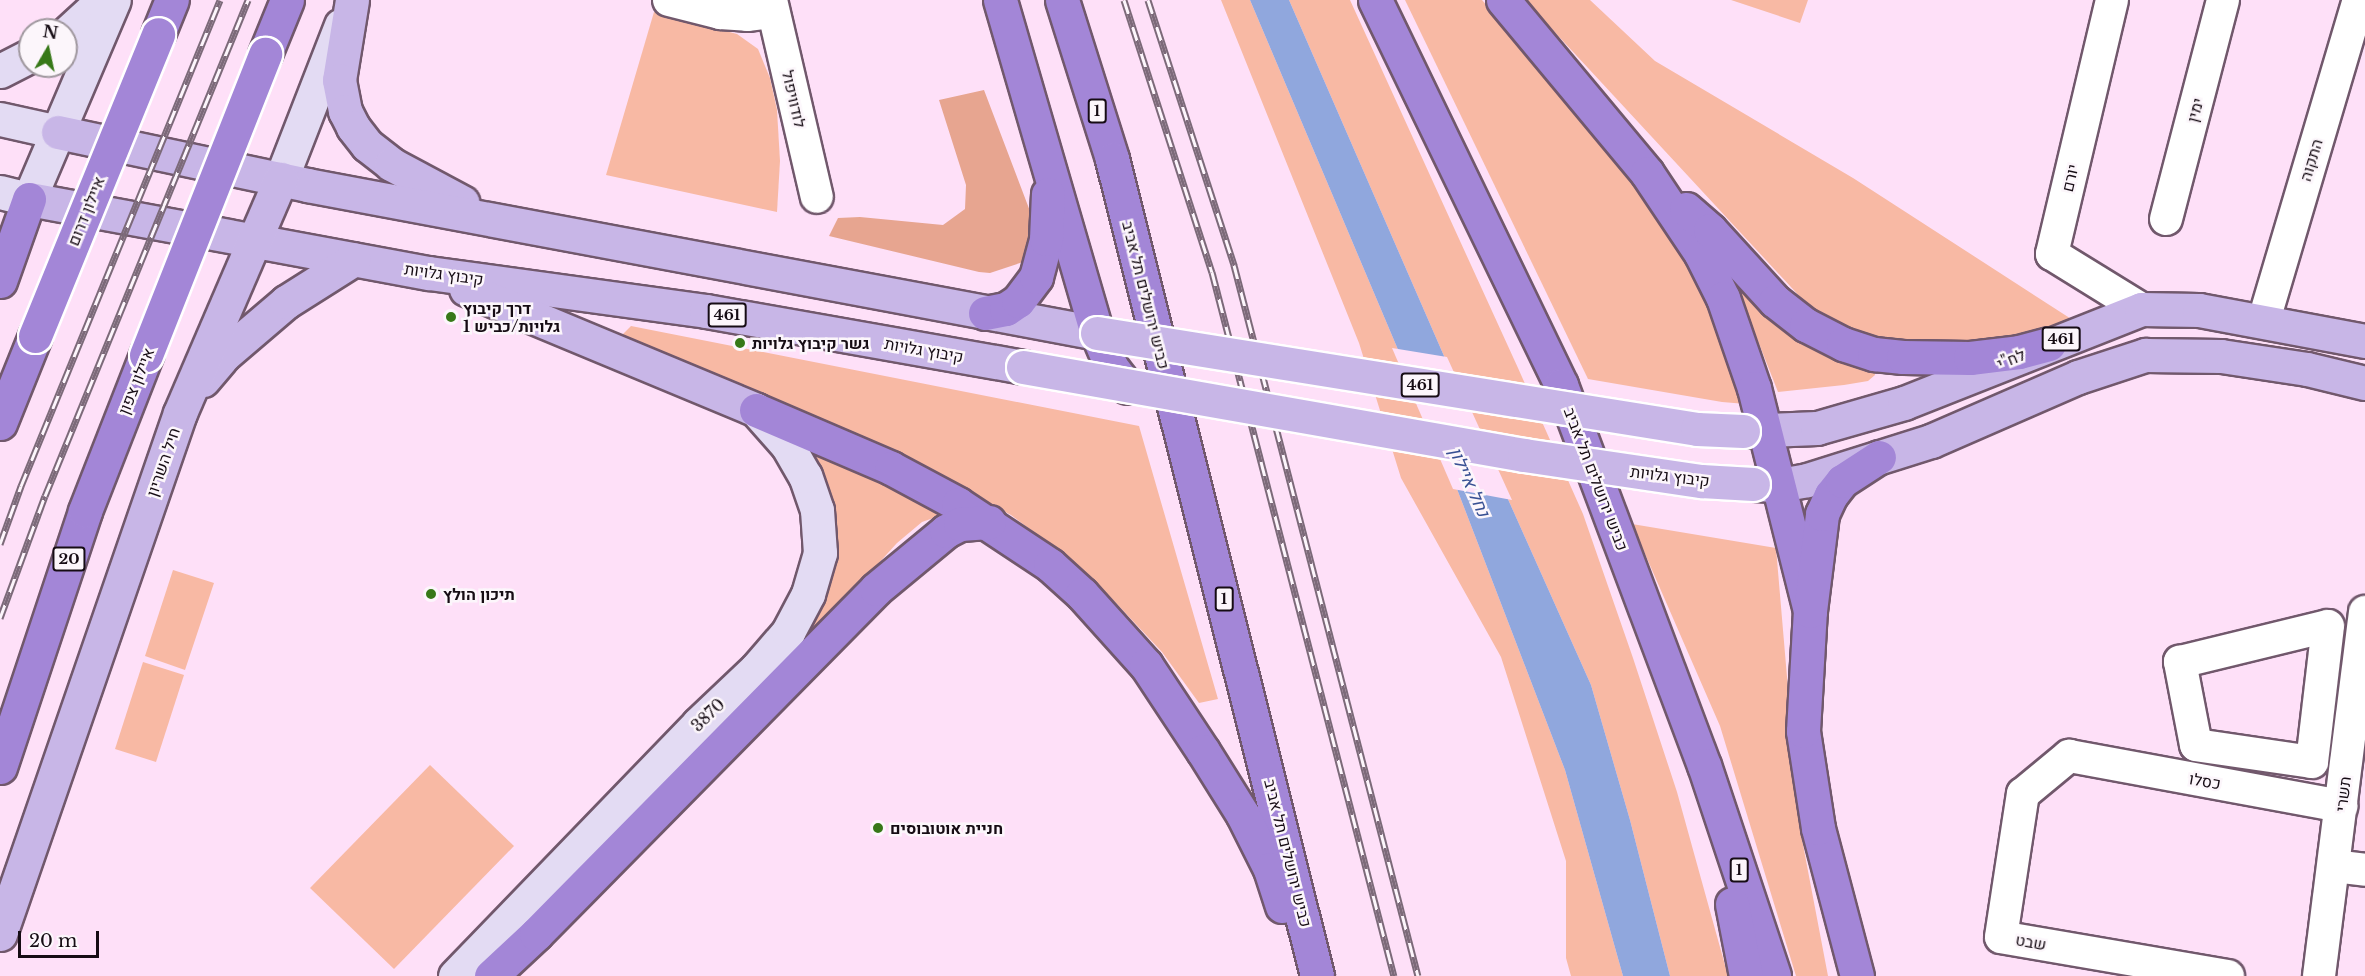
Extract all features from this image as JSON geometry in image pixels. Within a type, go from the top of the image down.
[{"type":"highway","name":"איילון דרום","points":[[0,423],[172,0]]},
{"type":"highway","name":"איילון צפון","points":[[0,767],[85,512],[287,0]]},
{"type":"highway","points":[[1000,0],[1097,333],[1112,368],[1127,387]]},
{"type":"highway","name":"כביש ירושלים תל אביב","points":[[1062,0],[1112,159],[1317,976]]},
{"type":"highway","name":"כביש ירושלים תל אביב","points":[[1375,0],[1561,385],[1704,765],[1774,976]]},
{"type":"highway","points":[[1503,0],[1647,173],[1701,254],[1723,298],[1741,345],[1754,431],[1766,484],[1810,611]]},
{"type":"highway","points":[[985,312],[1006,309],[1018,301],[1036,277],[1046,239],[1048,162]]},
{"type":"highway","points":[[1647,173],[1710,230],[1775,301],[1806,326],[1843,344],[1874,354],[1935,357],[1996,356],[2049,344]]},
{"type":"highway","points":[[0,281],[14,196]]},
{"type":"highway","points":[[756,410],[891,468],[989,522],[1050,565],[1105,617],[1146,665],[1243,815],[1270,869],[1305,976]]},
{"type":"highway","points":[[1857,976],[1818,828],[1803,731],[1810,611],[1821,514],[1842,481],[1880,457]]},
{"type":"highway","points":[[491,976],[577,893],[876,589],[946,531],[960,524],[989,522]]},
{"type":"highway","name":"1","points":[[1704,765],[1746,976]]},
{"type":"main road","points":[[351,0],[344,34],[339,80],[345,111],[353,128],[367,145],[391,164],[453,198],[535,228]]},
{"type":"main road","points":[[58,132],[280,179]]},
{"type":"main road","name":"461","points":[[280,179],[1097,333],[1685,428],[1754,431]]},
{"type":"main road","name":"חיל השריון","points":[[0,934],[180,413],[280,179]]},
{"type":"main road","name":"קיבוץ גלויות","points":[[14,196],[253,243],[429,273],[706,311],[1524,456],[1701,481],[1766,484]]},
{"type":"main road","points":[[180,413],[200,383],[224,355],[256,326],[286,302],[354,259]]},
{"type":"main road","points":[[429,273],[756,410]]},
{"type":"main road","name":"לח\"י","points":[[1754,431],[1817,428],[1905,403],[2141,309],[2199,310],[2264,320],[2365,341]]},
{"type":"main road","name":"461","points":[[1766,484],[1807,480],[1931,441],[2078,377],[2145,355],[2221,357],[2307,369],[2365,383]]},
{"type":"street","points":[[78,23],[103,0]]},
{"type":"street","points":[[14,196],[58,132],[114,0]]},
{"type":"street","name":"חיל השריון","points":[[280,179],[351,0]]},
{"type":"street","points":[[669,0],[720,13],[747,15],[772,6]]},
{"type":"street","name":"יורם","points":[[2112,0],[2052,254],[2141,309]]},
{"type":"street","name":"ימין","points":[[2166,219],[2223,0]]},
{"type":"street","name":"התקוה","points":[[2264,320],[2359,0]]},
{"type":"street","name":"לודוויפול","points":[[772,6],[817,197]]},
{"type":"street","points":[[0,71],[18,62]]},
{"type":"street","points":[[0,119],[58,132]]},
{"type":"street","name":"3870","points":[[455,976],[698,724],[756,669],[788,632],[808,594],[820,553],[817,510],[805,476],[787,445],[756,410]]},
{"type":"street","name":"תשרי","points":[[2319,976],[2341,806],[2358,727],[2365,612]]},
{"type":"street","points":[[2185,777],[2196,745],[2180,662],[2328,626],[2312,762],[2196,745]]},
{"type":"street","name":"כסלו","points":[[2069,756],[2341,806]]},
{"type":"street","name":"שבט","points":[[2069,756],[2023,794],[2001,937],[2228,976]]},
{"type":"street","points":[[2334,866],[2365,870]]},
{"type":"shaded area","points":[[1221,0],[1250,0],[1457,489],[1565,770],[1623,976],[1571,976],[1566,958],[1566,861],[1501,657],[1401,478],[1359,343]]},
{"type":"shaded area","points":[[1289,0],[1350,0],[1518,368],[1583,514],[1633,658],[1677,792],[1728,976],[1670,976],[1630,820],[1591,685]]},
{"type":"shaded area","points":[[1405,0],[1482,0],[1638,180],[1706,294],[1746,404],[1588,379]]},
{"type":"shaded area","points":[[1525,0],[1590,0],[1655,61],[1853,178],[2079,324],[2018,345],[1886,341],[1850,331],[1815,313]]},
{"type":"shaded area","points":[[1731,0],[1808,0],[1800,23]]},
{"type":"shaded area","points":[[654,12],[737,34],[758,49],[770,78],[777,110],[780,161],[777,212],[606,175]]},
{"type":"shaded area","points":[[984,90],[1036,227],[1023,262],[990,273],[979,272],[829,236],[838,218],[860,217],[943,225],[965,209],[966,185],[939,100]]},
{"type":"shaded area","points":[[1749,283],[1874,367],[1875,375],[1868,381],[1778,392],[1738,290]]},
{"type":"shaded area","points":[[631,326],[1139,426],[1218,699],[1199,703],[1162,652],[1117,604],[1072,561],[1011,515],[931,474],[618,339]]},
{"type":"shaded area","points":[[794,436],[956,510],[922,522],[897,543],[786,665],[815,603]]},
{"type":"shaded area","points":[[1632,524],[1776,548],[1800,829],[1828,976],[1796,976],[1720,726]]},
{"type":"shaded area","points":[[173,570],[214,583],[185,670],[145,656]]},
{"type":"shaded area","points":[[143,662],[184,675],[156,762],[115,749]]},
{"type":"shaded area","points":[[430,765],[514,846],[394,969],[310,888]]},
{"type":"water","name":"נחל איילון","points":[[1250,0],[1289,0],[1591,685],[1630,820],[1670,976],[1623,976],[1565,770],[1457,489]]},
{"type":"pier","points":[[1392,348],[1447,357],[1512,500],[1453,489]]},
{"type":"railway","points":[[0,544],[21,486],[220,0]]},
{"type":"railway","points":[[0,618],[45,496],[248,0]]},
{"type":"railway","points":[[1124,0],[1212,272],[1394,976]]},
{"type":"railway","points":[[1148,0],[1234,265],[1418,976]]},
{"type":"place","name":"דרך קיבוץ גלויות/כביש 1","points":[[451,317]]},
{"type":"place","name":"גשר קיבוץ גלויות","points":[[740,343]]},
{"type":"place","name":"תיכון הולץ","points":[[431,594]]},
{"type":"place","name":"חניית אוטובוסים","points":[[878,828]]}]
